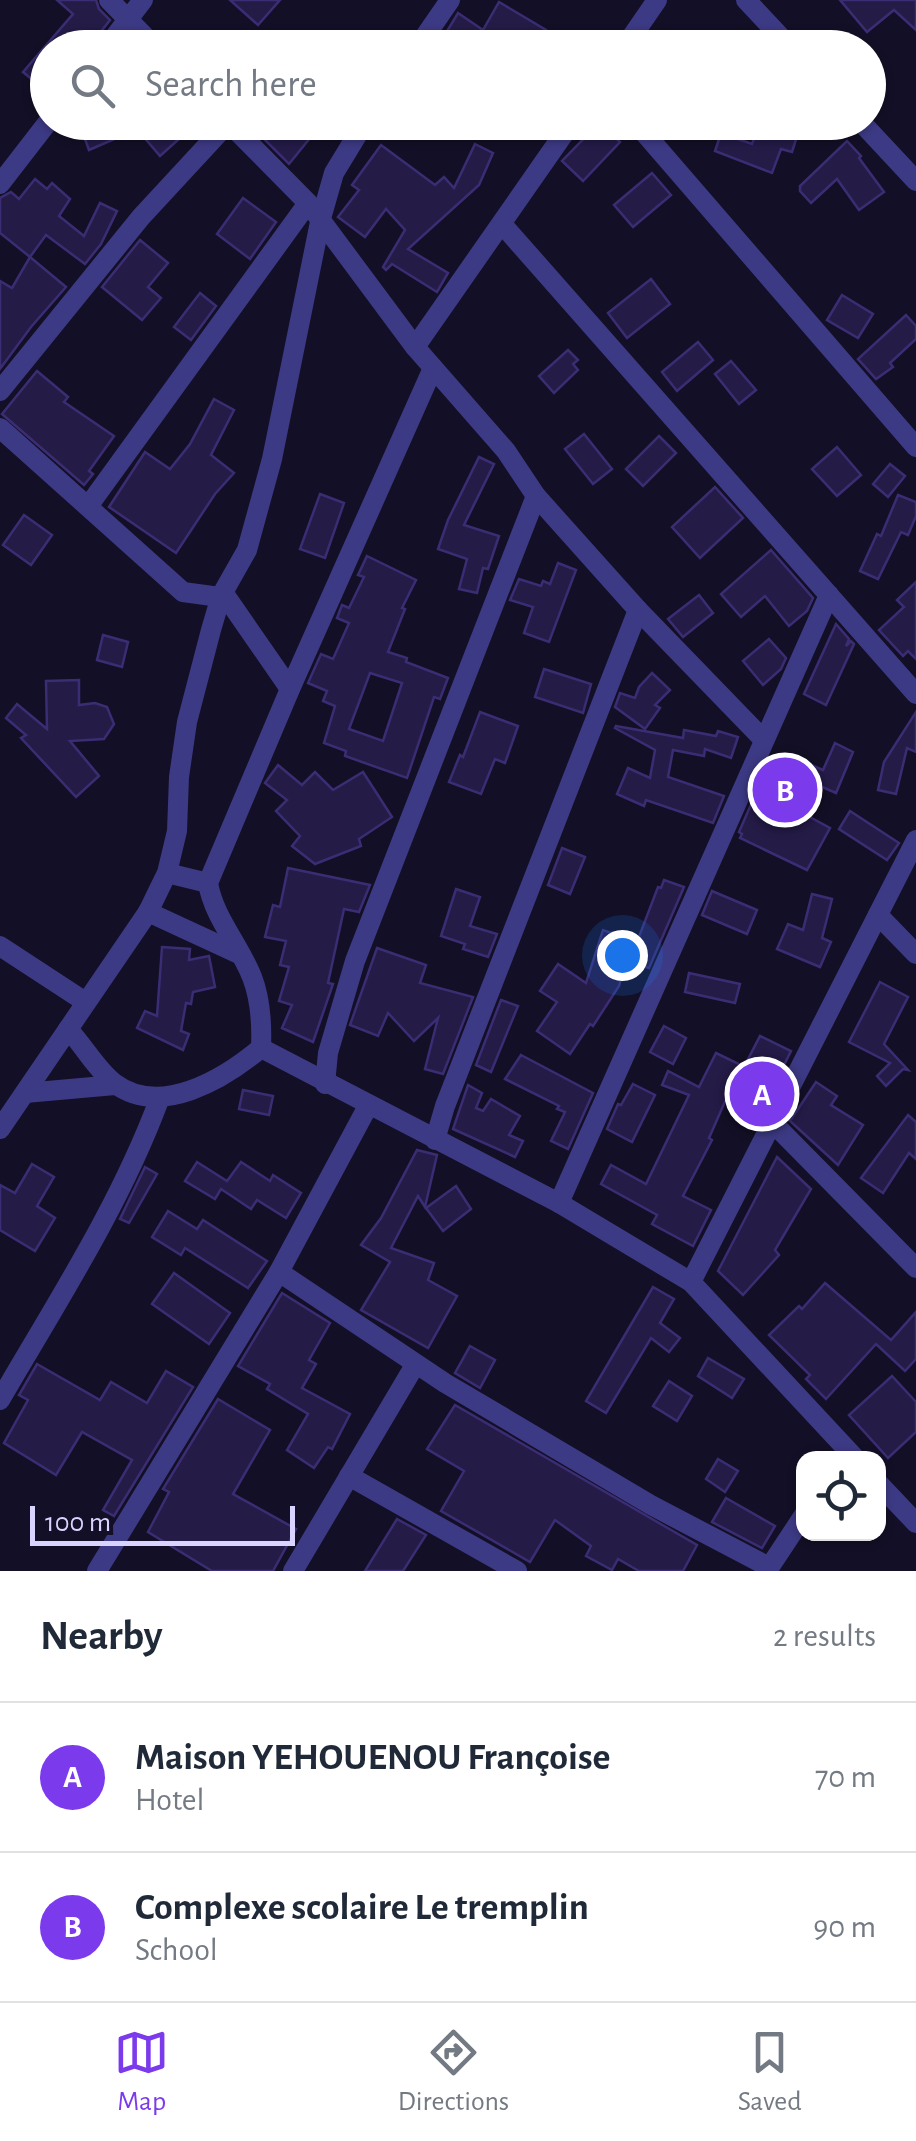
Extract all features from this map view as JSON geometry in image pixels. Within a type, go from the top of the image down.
[{"type":"street","points":[[109,0],[138,30]]},
{"type":"street","points":[[120,30],[143,0]]},
{"type":"street","points":[[429,30],[450,0]]},
{"type":"street","points":[[636,30],[657,0]]},
{"type":"street","points":[[746,0],[774,30]]},
{"type":"street","points":[[0,184],[34,140]]},
{"type":"street","points":[[0,392],[142,217],[212,140]]},
{"type":"street","points":[[245,140],[308,204],[415,347],[506,451],[536,496],[638,610],[764,740]]},
{"type":"street","points":[[0,1128],[148,912],[167,873],[177,831],[187,722],[221,596],[247,550],[267,477],[320,222],[334,173],[355,140]]},
{"type":"street","points":[[415,347],[560,140]]},
{"type":"street","points":[[651,140],[916,447]]},
{"type":"street","points":[[878,140],[916,181]]},
{"type":"street","points":[[88,505],[308,204]]},
{"type":"street","points":[[502,224],[916,694]]},
{"type":"street","points":[[261,1048],[258,998],[241,955],[211,902],[208,883],[433,368]]},
{"type":"street","points":[[0,428],[182,592],[221,596],[231,603],[290,689]]},
{"type":"street","points":[[325,1084],[328,1053],[356,960],[536,496]]},
{"type":"street","points":[[560,1203],[828,594]]},
{"type":"street","points":[[435,1140],[444,1106],[638,610]]},
{"type":"street","points":[[691,1282],[916,840]]},
{"type":"street","points":[[167,873],[208,883]]},
{"type":"street","points":[[148,912],[241,955]]},
{"type":"street","points":[[878,915],[916,954]]},
{"type":"street","points":[[0,946],[84,1001]]},
{"type":"street","points":[[68,1029],[115,1085]]},
{"type":"street","points":[[261,1048],[560,1203],[691,1282],[843,1451]]},
{"type":"street","points":[[24,1093],[115,1085],[159,1100],[227,1076],[261,1048]]},
{"type":"street","points":[[0,1400],[135,1159],[159,1100]]},
{"type":"street","points":[[96,1571],[279,1272],[368,1106]]},
{"type":"street","points":[[773,1123],[916,1268]]},
{"type":"street","points":[[279,1272],[415,1365],[651,1506],[768,1569],[796,1527]]},
{"type":"street","points":[[293,1571],[415,1365]]},
{"type":"street","points":[[349,1476],[518,1571]]},
{"type":"street","points":[[886,1491],[916,1523]]},
{"type":"building","points":[[57,0],[96,0],[110,20],[102,30],[59,30],[73,14]]},
{"type":"building","points":[[230,0],[280,0],[258,25]]},
{"type":"building","points":[[840,0],[916,0],[916,30],[894,10],[865,30]]},
{"type":"building","points":[[499,2],[546,30],[483,30]]},
{"type":"building","points":[[458,13],[483,30],[448,30]]},
{"type":"building","points":[[85,140],[112,140],[89,150]]},
{"type":"building","points":[[146,140],[178,140],[160,156]]},
{"type":"building","points":[[265,140],[308,140],[289,164]]},
{"type":"building","points":[[582,140],[620,142],[583,181],[562,161]]},
{"type":"building","points":[[719,140],[752,144],[753,140],[796,140],[792,152],[781,149],[772,173],[715,151]]},
{"type":"building","points":[[847,141],[884,192],[859,210],[837,179],[811,203],[800,186]]},
{"type":"building","points":[[475,144],[493,153],[479,185],[408,249],[448,273],[437,292],[392,264],[386,270],[383,267],[405,230],[386,209],[365,237],[338,217],[359,190],[352,185],[381,145],[435,185],[444,177],[454,188]]},
{"type":"building","points":[[652,173],[671,195],[633,227],[614,205]]},
{"type":"building","points":[[35,179],[47,189],[52,183],[70,199],[59,216],[84,236],[100,203],[117,211],[101,244],[85,264],[46,235],[30,257],[0,233],[0,198],[11,192],[19,199]]},
{"type":"building","points":[[243,198],[276,222],[250,259],[217,234]]},
{"type":"building","points":[[140,240],[168,263],[148,287],[161,298],[142,320],[102,287]]},
{"type":"building","points":[[30,257],[66,287],[0,369],[0,281],[12,288]]},
{"type":"building","points":[[651,279],[670,304],[627,338],[608,313]]},
{"type":"building","points":[[200,293],[216,306],[191,340],[174,327]]},
{"type":"building","points":[[842,295],[873,314],[858,338],[827,320]]},
{"type":"building","points":[[906,315],[916,326],[916,339],[890,363],[893,367],[876,379],[858,359]]},
{"type":"building","points":[[698,342],[713,360],[677,391],[662,372]]},
{"type":"building","points":[[568,350],[578,360],[573,364],[578,370],[554,393],[539,376]]},
{"type":"building","points":[[731,361],[756,390],[739,404],[715,374]]},
{"type":"building","points":[[37,371],[68,397],[64,402],[114,436],[89,471],[93,474],[84,485],[2,414]]},
{"type":"building","points":[[214,399],[234,410],[211,455],[234,473],[215,494],[176,553],[109,507],[145,452],[170,469],[190,444]]},
{"type":"building","points":[[584,434],[612,469],[593,484],[565,449]]},
{"type":"building","points":[[659,436],[676,453],[643,486],[626,469]]},
{"type":"building","points":[[837,447],[861,475],[837,496],[812,469]]},
{"type":"building","points":[[479,457],[494,464],[464,525],[499,536],[488,569],[483,568],[477,593],[459,589],[467,559],[438,549]]},
{"type":"building","points":[[890,464],[905,476],[888,497],[873,484]]},
{"type":"building","points":[[715,487],[743,518],[700,558],[672,527]]},
{"type":"building","points":[[320,494],[344,503],[325,558],[300,549]]},
{"type":"building","points":[[898,495],[916,502],[916,516],[908,535],[901,532],[878,579],[860,571],[877,534],[881,536]]},
{"type":"building","points":[[24,515],[52,535],[31,565],[3,545]]},
{"type":"building","points":[[771,550],[813,598],[807,611],[789,626],[765,596],[741,617],[721,594]]},
{"type":"building","points":[[367,556],[416,580],[388,652],[448,678],[440,699],[434,697],[407,778],[345,756],[346,751],[324,743],[335,706],[323,701],[327,691],[308,683],[321,654],[333,659],[349,623],[337,618],[342,605],[349,608],[364,577],[358,575]],"holes":[[[370,673],[402,683],[383,741],[349,729]]]},
{"type":"building","points":[[558,563],[576,570],[549,642],[524,633],[533,607],[510,600],[519,579],[541,586],[543,581],[550,584]]},
{"type":"building","points":[[916,582],[916,659],[908,651],[903,656],[879,630],[904,607],[897,600]]},
{"type":"building","points":[[699,595],[713,613],[683,637],[668,619]]},
{"type":"building","points":[[836,624],[849,639],[846,646],[851,641],[854,644],[826,705],[804,694]]},
{"type":"building","points":[[103,635],[128,642],[122,667],[97,660]]},
{"type":"building","points":[[769,639],[786,658],[781,669],[763,685],[743,661]]},
{"type":"building","points":[[544,669],[591,684],[583,713],[535,697]]},
{"type":"building","points":[[652,673],[670,690],[655,705],[660,708],[645,729],[615,707],[620,693],[635,698]]},
{"type":"building","points":[[79,680],[79,705],[95,703],[107,707],[114,724],[104,739],[70,741],[99,776],[76,797],[21,738],[26,735],[6,718],[17,704],[47,729],[46,681]]},
{"type":"building","points":[[480,712],[518,726],[505,763],[495,759],[481,794],[449,782]]},
{"type":"building","points":[[916,712],[916,752],[907,748],[896,794],[878,790],[884,762]]},
{"type":"building","points":[[616,726],[683,738],[684,730],[716,736],[718,731],[738,737],[731,758],[705,749],[704,756],[673,750],[668,777],[724,796],[713,823],[646,800],[644,806],[617,794],[628,768],[650,778],[655,750]]},
{"type":"building","points":[[835,743],[853,752],[836,793],[820,786],[808,816],[830,828],[807,870],[740,838],[739,832],[763,777],[778,783],[795,758],[823,770]]},
{"type":"building","points":[[278,765],[302,785],[315,772],[333,790],[363,772],[392,817],[359,839],[361,846],[315,864],[292,846],[300,836],[276,811],[287,800],[265,783]]},
{"type":"building","points":[[850,811],[899,843],[887,860],[839,829]]},
{"type":"building","points":[[562,848],[585,857],[570,894],[548,885]]},
{"type":"building","points":[[288,868],[370,885],[359,912],[344,909],[328,983],[333,984],[313,1042],[282,1028],[292,1005],[279,1001],[289,967],[280,965],[286,941],[265,937],[273,905],[280,907]]},
{"type":"building","points":[[664,880],[684,887],[649,968],[626,961],[619,986],[570,1054],[537,1031],[557,1002],[540,991],[558,964],[586,983],[603,930],[637,942]]},
{"type":"building","points":[[456,889],[480,897],[470,926],[497,934],[488,957],[441,936]]},
{"type":"building","points":[[712,891],[757,910],[747,934],[702,915]]},
{"type":"building","points":[[812,894],[832,899],[822,938],[831,942],[820,967],[777,949],[788,924],[803,930]]},
{"type":"building","points":[[162,947],[190,949],[189,960],[209,956],[215,987],[193,992],[191,1004],[186,1003],[181,1031],[189,1034],[183,1050],[137,1028],[145,1011],[157,1016]]},
{"type":"building","points":[[377,948],[426,965],[420,983],[473,997],[443,1074],[425,1069],[438,1018],[414,1041],[388,1013],[378,1036],[350,1025]]},
{"type":"building","points":[[689,973],[740,984],[735,1003],[685,992]]},
{"type":"building","points":[[880,982],[908,997],[884,1044],[908,1070],[903,1069],[886,1086],[877,1076],[890,1063],[849,1042]]},
{"type":"building","points":[[501,1000],[518,1006],[491,1072],[476,1065]]},
{"type":"building","points":[[664,1026],[686,1038],[673,1064],[650,1052]]},
{"type":"building","points":[[760,1036],[791,1051],[777,1079],[746,1063]]},
{"type":"building","points":[[716,1053],[741,1065],[709,1138],[712,1140],[683,1196],[711,1210],[693,1246],[652,1224],[657,1215],[601,1184],[611,1165],[646,1184],[689,1095],[662,1085],[668,1071],[699,1087]]},
{"type":"building","points":[[521,1055],[593,1093],[568,1149],[551,1141],[565,1112],[505,1079]]},
{"type":"building","points":[[816,1082],[837,1096],[831,1105],[863,1125],[838,1165],[790,1121]]},
{"type":"building","points":[[633,1084],[655,1095],[632,1142],[607,1129]]},
{"type":"building","points":[[468,1085],[482,1093],[476,1108],[483,1111],[491,1099],[520,1116],[509,1135],[523,1141],[515,1157],[453,1129]]},
{"type":"building","points":[[243,1090],[273,1096],[269,1115],[239,1109]]},
{"type":"building","points":[[908,1115],[916,1122],[916,1159],[909,1153],[883,1193],[861,1178]]},
{"type":"building","points":[[417,1150],[437,1155],[425,1207],[418,1196],[391,1248],[434,1263],[428,1280],[457,1296],[428,1348],[361,1310],[390,1262],[361,1245],[381,1218]]},
{"type":"building","points":[[777,1157],[811,1189],[775,1250],[779,1255],[743,1295],[718,1271]]},
{"type":"building","points":[[197,1162],[227,1181],[241,1162],[270,1181],[273,1175],[301,1193],[286,1218],[257,1200],[251,1209],[221,1189],[215,1199],[185,1181]]},
{"type":"building","points":[[32,1164],[54,1177],[37,1206],[55,1218],[35,1251],[0,1230],[0,1185],[15,1193]]},
{"type":"building","points":[[145,1167],[157,1174],[129,1223],[120,1219]]},
{"type":"building","points":[[456,1186],[471,1209],[443,1231],[426,1208]]},
{"type":"building","points":[[168,1211],[197,1229],[203,1220],[267,1261],[248,1288],[185,1248],[181,1255],[152,1237]]},
{"type":"building","points":[[174,1273],[230,1313],[209,1344],[152,1304]]},
{"type":"building","points":[[825,1283],[891,1340],[916,1312],[916,1359],[905,1371],[876,1344],[826,1399],[806,1379],[810,1375],[769,1335],[799,1306],[802,1309]]},
{"type":"building","points":[[653,1287],[674,1299],[660,1323],[680,1338],[669,1352],[651,1338],[606,1413],[586,1401]]},
{"type":"building","points":[[282,1293],[330,1323],[309,1360],[316,1364],[302,1388],[350,1414],[332,1449],[328,1447],[314,1468],[287,1450],[308,1414],[267,1389],[270,1384],[238,1366]]},
{"type":"building","points":[[470,1346],[495,1360],[480,1388],[455,1373]]},
{"type":"building","points":[[708,1358],[744,1379],[732,1398],[698,1376]]},
{"type":"building","points":[[37,1364],[100,1400],[111,1382],[147,1403],[166,1371],[193,1387],[114,1516],[103,1510],[132,1460],[82,1432],[56,1475],[4,1443],[28,1400],[19,1395]]},
{"type":"building","points":[[892,1376],[916,1402],[916,1432],[888,1458],[886,1451],[882,1451],[849,1415]]},
{"type":"building","points":[[669,1381],[692,1396],[677,1421],[653,1406]]},
{"type":"building","points":[[218,1399],[270,1430],[233,1494],[296,1529],[273,1571],[212,1571],[148,1532],[169,1492],[163,1489]]},
{"type":"building","points":[[455,1405],[697,1545],[683,1571],[639,1571],[618,1559],[612,1570],[586,1556],[591,1546],[555,1520],[530,1562],[441,1511],[464,1471],[427,1449]]},
{"type":"building","points":[[718,1459],[738,1471],[725,1492],[706,1479]]},
{"type":"building","points":[[726,1498],[775,1526],[762,1548],[712,1522]]},
{"type":"building","points":[[397,1519],[426,1535],[403,1571],[365,1571]]},
{"type":"place","name":"Complexe scolaire Le tremplin","points":[[785,790]]},
{"type":"place","name":"Maison YEHOUENOU Françoise","points":[[762,1094]]}]
